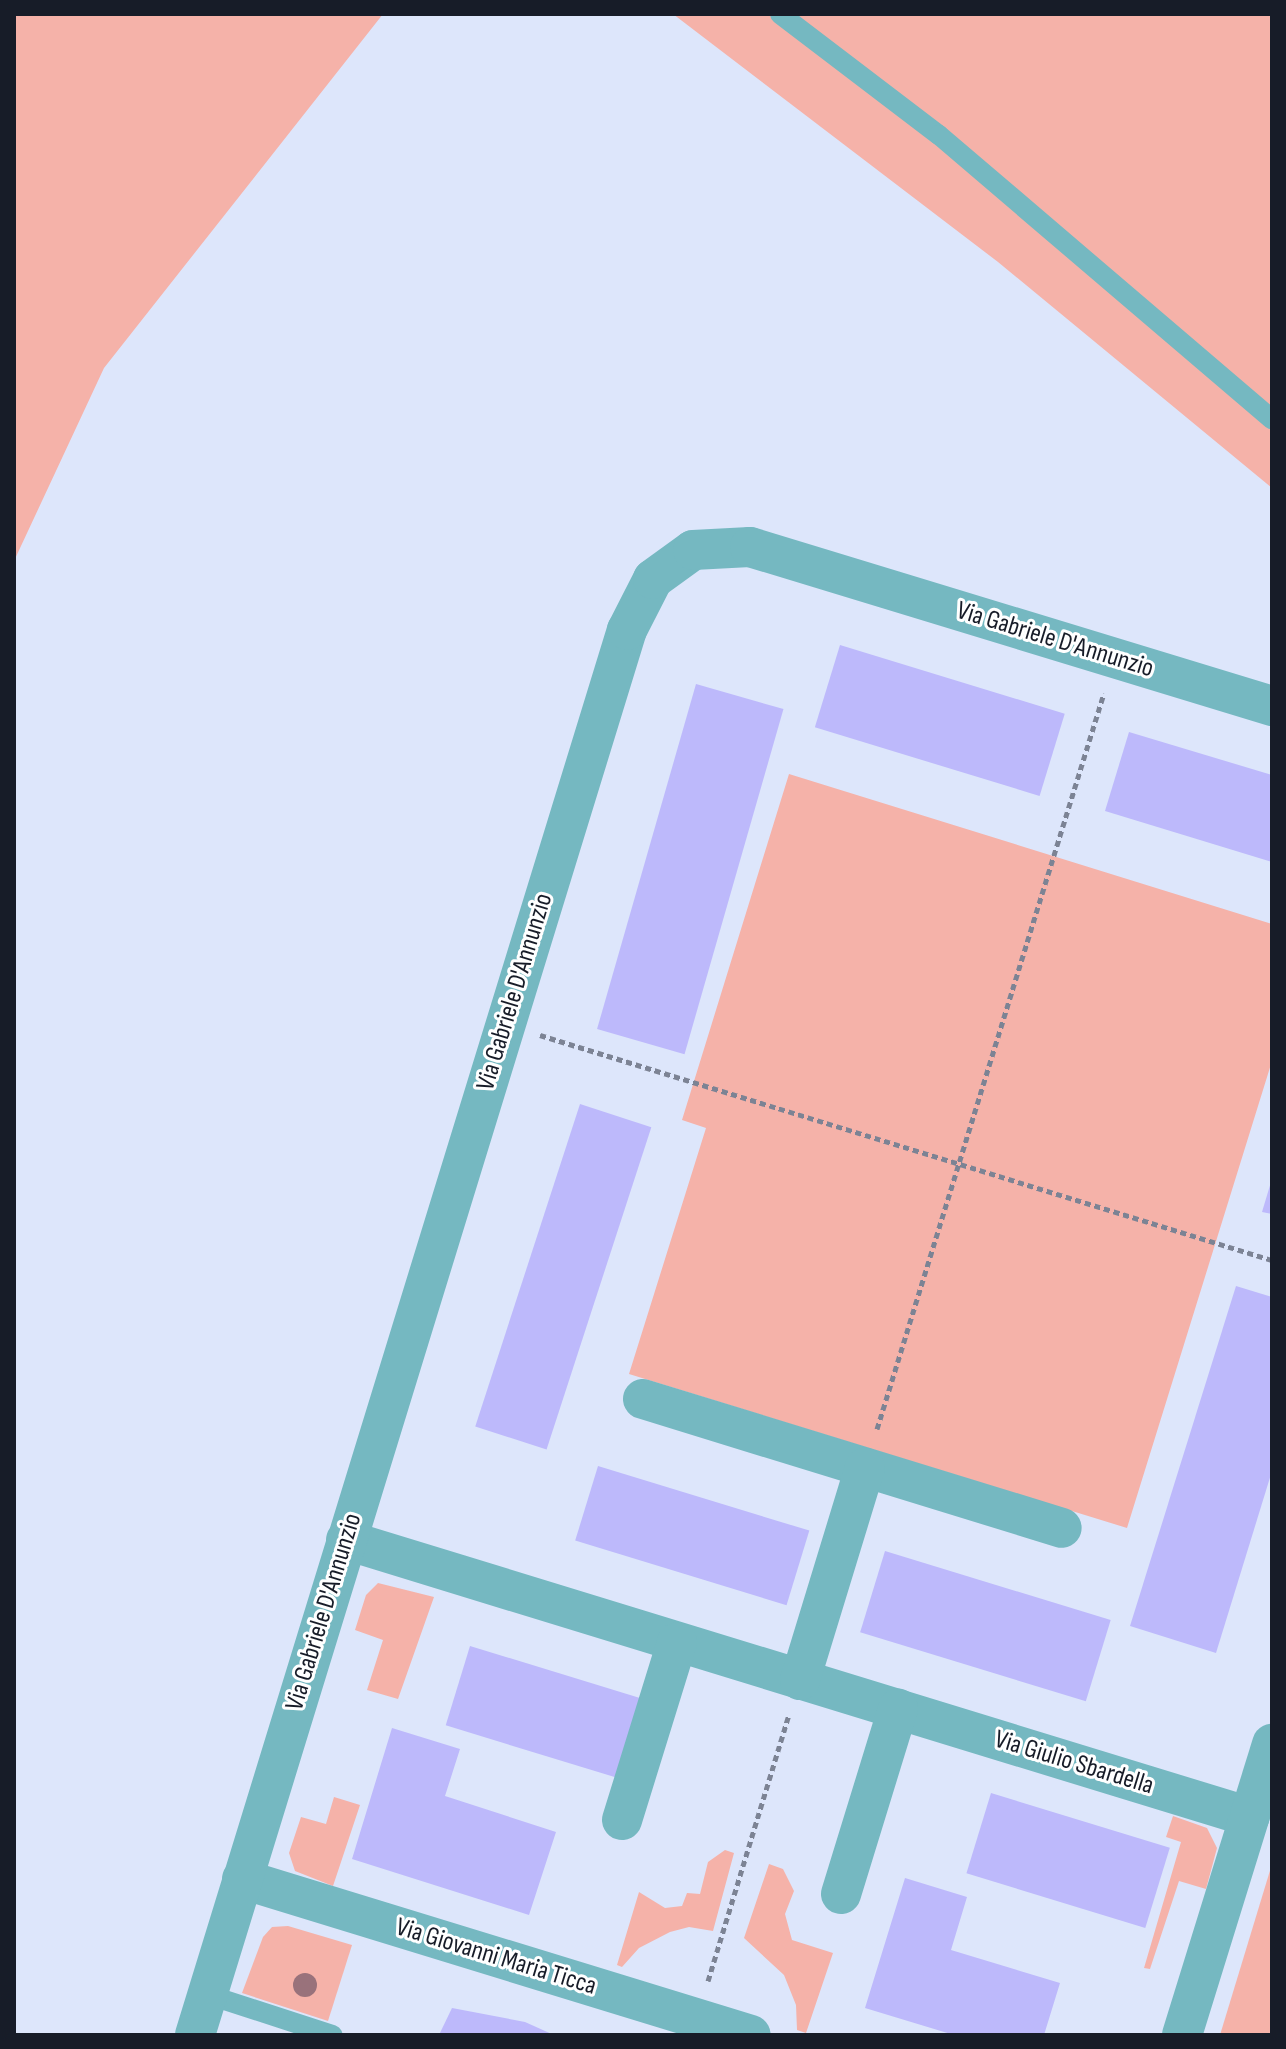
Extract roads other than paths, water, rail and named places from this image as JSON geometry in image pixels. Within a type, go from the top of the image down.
[{"type":"street","name":"Via Gabriele D'Annunzio","points":[[195,2035],[630,621],[653,579],[678,557],[710,546],[750,547],[1272,706]]},
{"type":"street","points":[[643,1399],[1062,1528]]},
{"type":"street","points":[[800,1680],[865,1468]]},
{"type":"street","name":"Via Giulio Sbardella","points":[[346,1540],[1250,1817]]},
{"type":"street","points":[[622,1820],[677,1642]]},
{"type":"street","points":[[841,1894],[898,1709]]},
{"type":"street","points":[[1182,2035],[1272,1744]]},
{"type":"street","name":"Via Giovanni Maria Ticca","points":[[242,1879],[694,2027],[751,2035]]},
{"type":"lane","points":[[780,14],[939,135],[1272,419]]},
{"type":"lane","points":[[206,1994],[332,2035]]}]
